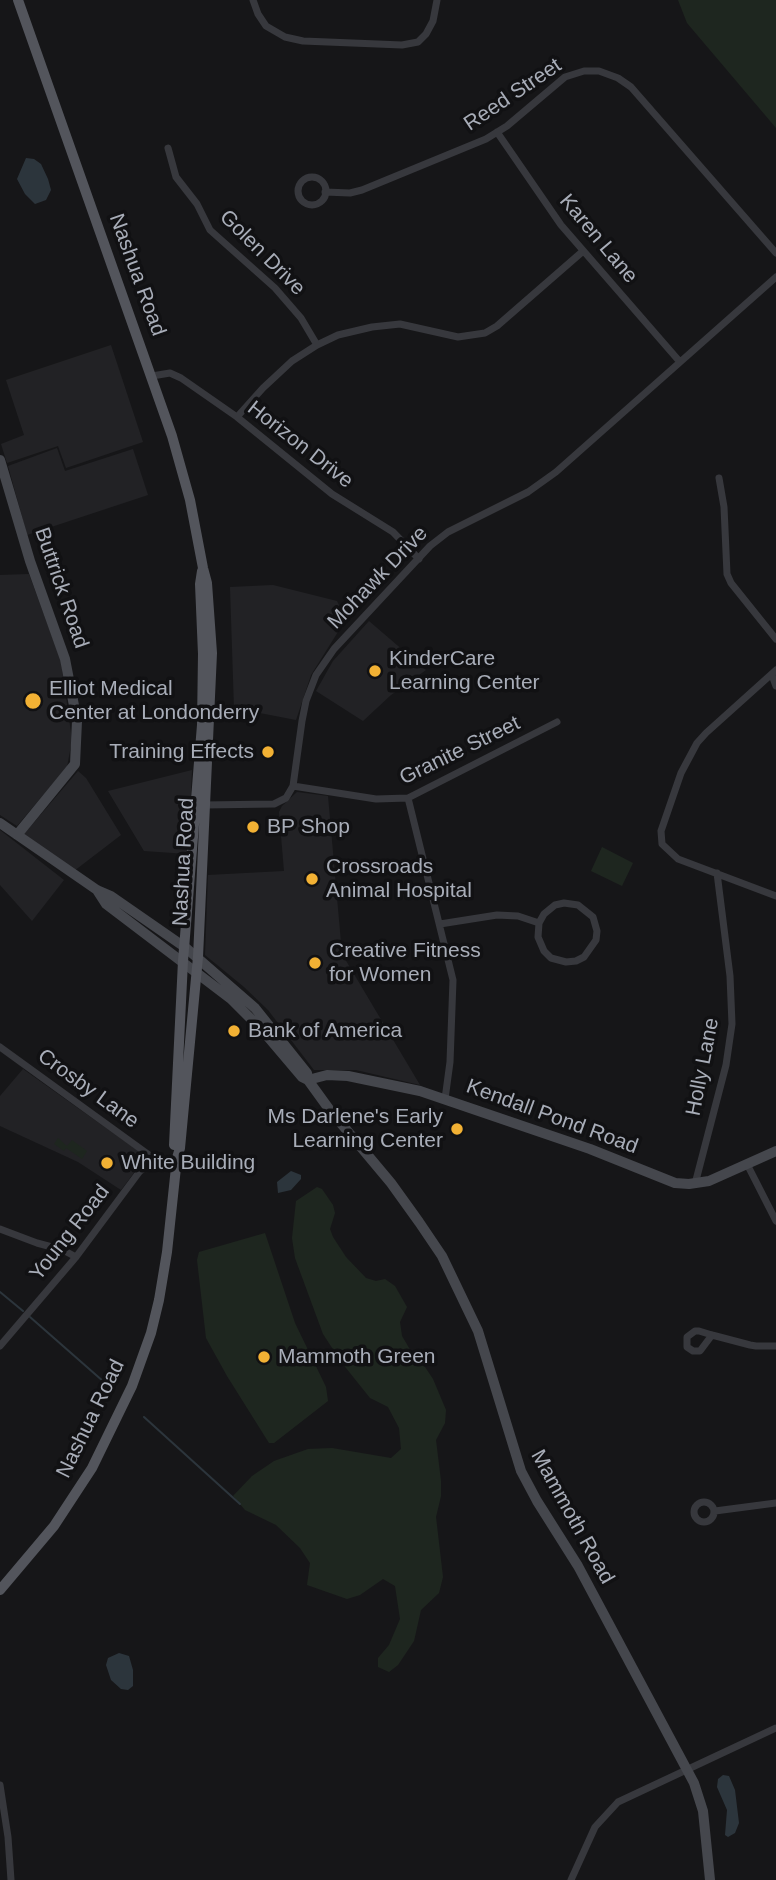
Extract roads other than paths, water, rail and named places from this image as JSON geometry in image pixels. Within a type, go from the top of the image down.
[{"type":"main road","name":"Nashua Road","points":[[18,0],[152,376],[187,488],[207,583],[212,653],[201,805],[183,961],[174,1123],[177,1158]]},
{"type":"main road","name":"Buttrick Road","points":[[0,460],[30,561],[65,659],[77,721],[78,752],[75,764],[17,835]]},
{"type":"main road","name":"Nashua Road","points":[[0,1590],[54,1526],[85,1480],[132,1386],[151,1333],[161,1290],[180,1148],[198,957],[201,805]]},
{"type":"main road","name":"Mammoth Road","points":[[0,823],[186,948],[239,993],[271,1025],[334,1115],[391,1184],[442,1256],[478,1331],[521,1471],[578,1566],[688,1770],[703,1811],[710,1880]]},
{"type":"main road","name":"Mammoth Road","points":[[97,890],[106,904],[196,971],[239,1007],[302,1077],[309,1080]]},
{"type":"main road","name":"Kendall Pond Road","points":[[309,1080],[327,1075],[348,1076],[407,1088],[590,1149],[675,1183],[695,1184],[723,1177],[776,1151]]},
{"type":"street","points":[[253,0],[261,21],[271,31],[282,36],[303,41],[402,45],[418,42],[426,34],[433,22],[437,0]]},
{"type":"street","name":"Reed Street","points":[[325,192],[362,190],[497,132],[565,77],[592,70],[612,74],[631,87],[776,253]]},
{"type":"street","name":"Karen Lane","points":[[497,132],[550,211],[582,252],[680,362]]},
{"type":"street","name":"Golen Drive","points":[[167,148],[176,177],[197,204],[210,230],[284,298],[317,345]]},
{"type":"street","points":[[237,417],[282,369],[317,345],[338,335],[395,324],[412,325],[458,337],[485,333],[497,326],[582,252]]},
{"type":"street","name":"Mohawk Drive","points":[[293,786],[306,701],[316,675],[334,649],[419,559],[448,532],[527,492],[556,472],[776,277]]},
{"type":"street","name":"Horizon Drive","points":[[152,376],[176,375],[237,417],[332,494],[393,532],[419,559]]},
{"type":"street","points":[[719,478],[724,507],[727,573],[731,583],[776,639]]},
{"type":"street","points":[[774,673],[776,686]]},
{"type":"street","points":[[774,673],[697,743],[687,761],[661,831],[664,847],[678,859],[776,896]]},
{"type":"street","name":"Granite Street","points":[[293,786],[376,799],[408,798],[556,722]]},
{"type":"street","points":[[201,805],[274,804],[286,798],[293,786]]},
{"type":"street","points":[[408,798],[451,966],[453,990],[450,1062],[445,1099]]},
{"type":"street","name":"Holly Lane","points":[[695,1184],[726,1065],[732,1024],[730,976],[717,873]]},
{"type":"street","points":[[555,905],[579,905],[593,917],[597,931],[596,940],[588,953],[580,959],[561,962],[547,955],[541,947],[537,932],[539,922],[555,905]]},
{"type":"street","points":[[440,923],[497,915],[518,916],[539,922]]},
{"type":"street","name":"Crosby Lane","points":[[0,1047],[156,1160]]},
{"type":"street","points":[[156,1160],[177,1158]]},
{"type":"street","name":"Young Road","points":[[0,1346],[76,1257],[140,1171],[156,1160]]},
{"type":"street","points":[[748,1166],[776,1221]]},
{"type":"street","points":[[0,1229],[76,1257]]},
{"type":"street","points":[[712,1335],[756,1346],[776,1346]]},
{"type":"street","points":[[715,1511],[776,1503]]},
{"type":"street","points":[[571,1880],[595,1827],[609,1810],[649,1786],[776,1728]]},
{"type":"street","points":[[0,1785],[11,1880]]},
{"type":"waterway","points":[[0,1292],[23,1311]]},
{"type":"waterway","points":[[30,1317],[112,1389]]},
{"type":"waterway","points":[[144,1417],[240,1504]]},
{"type":"place","name":"KinderCare Learning Center","points":[[375,671]]},
{"type":"place","name":"Elliot Medical Center at Londonderry","points":[[33,701]]},
{"type":"place","name":"Training Effects","points":[[268,752]]},
{"type":"place","name":"BP Shop","points":[[253,827]]},
{"type":"place","name":"Crossroads Animal Hospital","points":[[312,879]]},
{"type":"place","name":"Creative Fitness for Women","points":[[315,963]]},
{"type":"place","name":"Bank of America","points":[[234,1031]]},
{"type":"place","name":"Ms Darlene's Early Learning Center","points":[[457,1129]]},
{"type":"place","name":"White Building","points":[[107,1163]]},
{"type":"place","name":"Mammoth Green","points":[[264,1357]]}]
